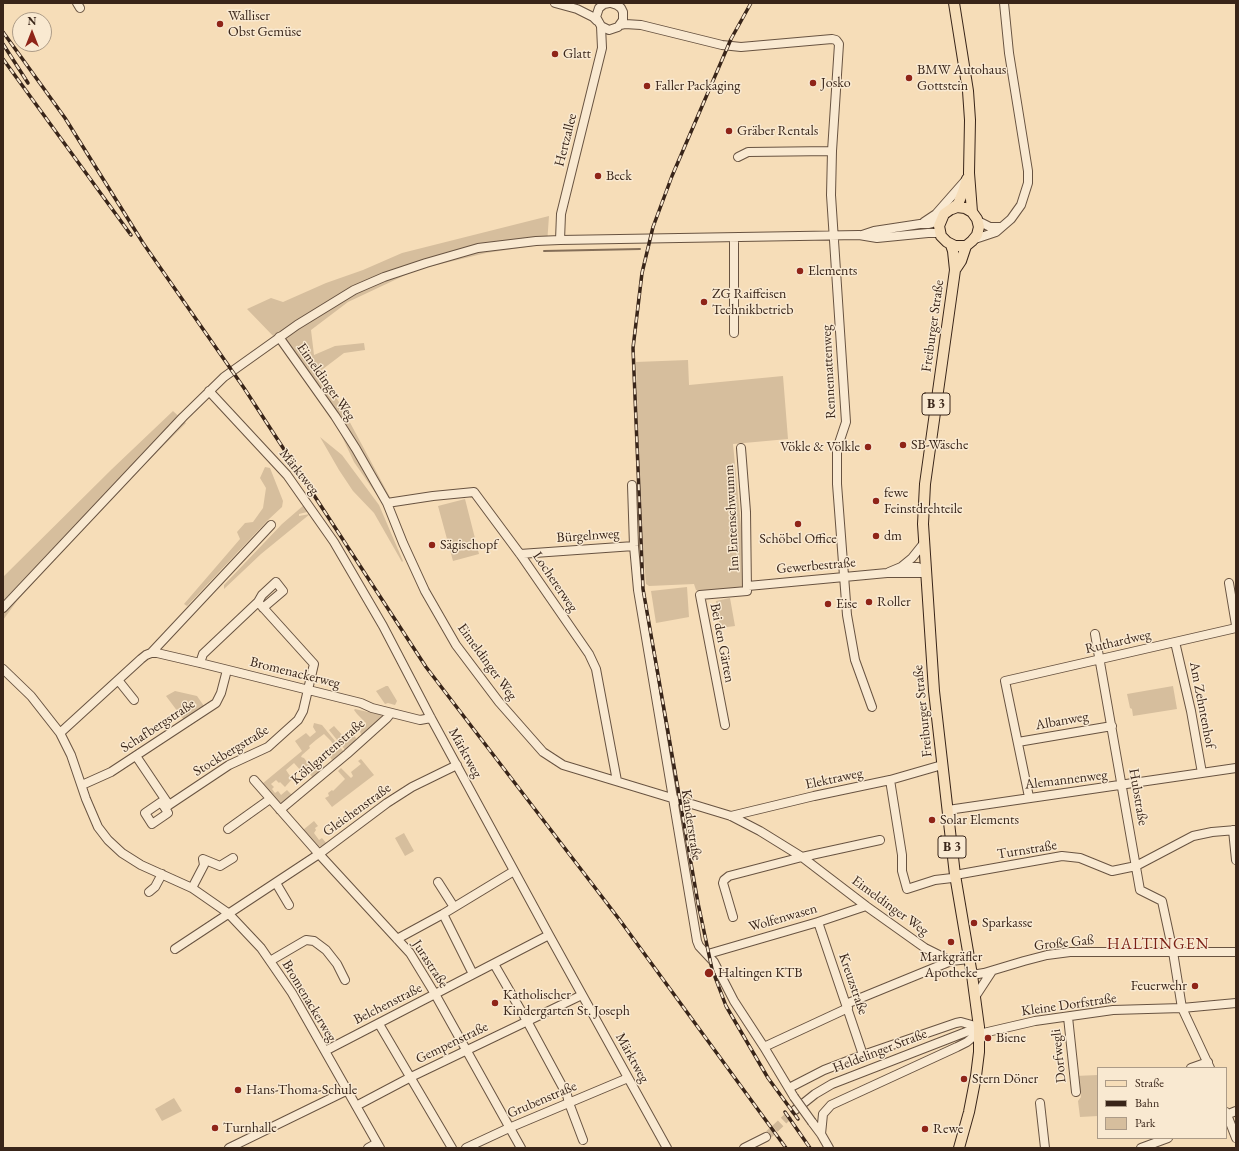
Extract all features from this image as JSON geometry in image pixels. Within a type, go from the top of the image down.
[{"type":"main road","points":[[954,3],[968,91],[970,120],[968,176],[972,212],[978,222],[978,232],[975,239],[966,246],[951,245],[941,236],[939,226],[942,217],[958,204],[968,176]]},
{"type":"main road","points":[[952,209],[962,207],[972,212]]},
{"type":"main road","name":"Freiburger Straße","points":[[951,245],[955,270],[925,484],[924,543],[934,691],[942,765],[955,875],[972,975],[979,1030],[979,1052],[976,1076],[969,1112],[959,1148]]},
{"type":"main road","name":"Freiburger Straße","points":[[955,270],[961,261],[966,246]]},
{"type":"street","points":[[555,3],[576,9],[593,17],[605,30],[617,28],[624,24],[641,25]]},
{"type":"street","points":[[975,239],[996,232],[1011,219],[1021,205],[1028,183],[1028,171],[1009,52],[1004,3]]},
{"type":"street","points":[[576,9],[606,4],[620,7],[627,16],[641,25]]},
{"type":"street","name":"Hertzallee","points":[[560,240],[561,214],[602,48],[597,14],[606,4]]},
{"type":"street","name":"Hertzallee","points":[[602,48],[623,20],[620,7]]},
{"type":"street","name":"Rennemattenweg","points":[[641,25],[722,45],[741,47],[832,39],[836,40],[839,44],[832,151],[831,195],[846,422],[837,449],[837,484],[847,615],[855,660],[872,707]]},
{"type":"street","points":[[738,157],[748,152],[832,151]]},
{"type":"street","points":[[920,224],[936,214],[968,176]]},
{"type":"street","points":[[859,235],[874,231],[936,222],[942,217]]},
{"type":"street","points":[[978,222],[990,227],[1001,227]]},
{"type":"street","points":[[3,608],[182,417],[224,377],[279,337],[354,290],[419,265],[478,248],[536,241],[859,235],[877,238],[928,233],[938,233],[941,236]]},
{"type":"street","points":[[734,238],[734,333]]},
{"type":"street","name":"Eimeldinger Weg","points":[[279,337],[335,416],[356,449],[387,503],[403,543],[429,598],[456,645],[499,702],[543,752],[563,765],[731,816],[760,831],[802,857],[866,906],[925,948],[951,961]]},
{"type":"street","name":"Märktweg","points":[[209,392],[287,475],[334,542],[383,626],[514,871],[667,1148]]},
{"type":"street","name":"Im Entenschwumm","points":[[741,448],[746,512],[748,586]]},
{"type":"street","name":"Kanderstraße","points":[[632,485],[634,546],[638,590],[697,941],[699,946],[714,962],[734,1001],[794,1097],[821,1134],[829,1148]]},
{"type":"street","name":"Lochererweg","points":[[387,503],[474,492],[520,554],[588,654],[596,669],[617,781]]},
{"type":"street","points":[[60,733],[141,659],[151,653],[271,524]]},
{"type":"street","name":"Gewerbestraße","points":[[887,573],[901,567],[912,558],[924,543]]},
{"type":"street","name":"Bürgelnweg","points":[[520,554],[634,546]]},
{"type":"street","name":"Gewerbestraße","points":[[901,567],[918,567],[926,573]]},
{"type":"street","name":"Gewerbestraße","points":[[748,586],[887,573],[926,573]]},
{"type":"street","points":[[1229,583],[1236,626]]},
{"type":"street","name":"Bei den Gärten","points":[[725,724],[700,595],[747,592],[748,586]]},
{"type":"street","name":"Stockbergstraße","points":[[136,756],[167,807],[229,765],[258,753],[268,747],[300,718],[314,664],[261,605],[203,654],[200,663]]},
{"type":"street","name":"Ruthardweg","points":[[1018,742],[1005,681],[1175,642],[1236,626]]},
{"type":"street","name":"Hubstraße","points":[[1095,634],[1123,786],[1140,890],[1162,901],[1173,952]]},
{"type":"street","name":"Am Zehntenhof","points":[[1175,642],[1191,711],[1202,773]]},
{"type":"street","name":"Bromenackerweg","points":[[151,653],[200,663],[361,703],[372,708],[420,720],[431,718]]},
{"type":"street","name":"Bromenackerweg","points":[[3,669],[31,696],[60,733],[71,755],[98,827],[108,840],[122,853],[141,865],[192,888],[228,914],[261,948],[286,983],[348,1090],[378,1146]]},
{"type":"street","name":"Schafbergstraße","points":[[82,785],[111,772],[216,703],[222,693],[227,670]]},
{"type":"street","points":[[118,680],[134,700]]},
{"type":"street","name":"Köhlgartenstraße","points":[[280,810],[351,750],[387,718],[391,712]]},
{"type":"street","name":"Albanweg","points":[[1018,742],[1112,726]]},
{"type":"street","points":[[1018,742],[1030,797]]},
{"type":"street","name":"Gleichenstraße","points":[[175,950],[319,854],[387,803],[412,787],[457,765]]},
{"type":"street","name":"Elektraweg","points":[[731,816],[890,780],[942,765]]},
{"type":"street","name":"Alemannenweg","points":[[948,810],[1030,797],[1123,786],[1236,768]]},
{"type":"street","name":"Jurastraße","points":[[254,780],[319,854],[410,953],[435,994],[521,1148]]},
{"type":"street","points":[[890,780],[902,855],[902,871],[908,889],[935,880],[952,878],[955,875]]},
{"type":"street","points":[[228,829],[270,799]]},
{"type":"street","points":[[1234,830],[1236,860]]},
{"type":"street","name":"Turnstraße","points":[[955,875],[1062,856],[1080,858],[1112,871],[1136,866],[1193,836],[1212,832],[1234,830]]},
{"type":"street","points":[[733,917],[723,883],[726,878],[802,857],[880,840]]},
{"type":"street","points":[[192,888],[204,865],[203,860],[220,866],[233,858]]},
{"type":"street","points":[[397,939],[443,914],[514,871]]},
{"type":"street","points":[[148,892],[155,887],[162,874]]},
{"type":"street","points":[[438,882],[454,907]]},
{"type":"street","points":[[276,883],[289,905]]},
{"type":"street","name":"Wolfenwasen","points":[[708,954],[818,922],[866,906]]},
{"type":"street","points":[[443,914],[473,974]]},
{"type":"street","name":"Kreuzstraße","points":[[818,922],[863,1055]]},
{"type":"street","name":"Belchenstraße","points":[[325,1051],[549,935]]},
{"type":"street","points":[[270,961],[306,940],[314,941],[326,950],[337,964],[345,980]]},
{"type":"street","name":"Große Gaß","points":[[972,975],[992,971],[1047,955],[1070,952],[1236,952]]},
{"type":"street","points":[[1173,952],[1182,1008],[1209,1065],[1197,1067]]},
{"type":"street","points":[[764,1047],[847,1006],[951,961],[969,959]]},
{"type":"street","points":[[494,964],[567,1095],[583,1140]]},
{"type":"street","points":[[975,997],[992,971]]},
{"type":"street","name":"Gempenstraße","points":[[356,1106],[411,1077],[582,995]]},
{"type":"street","name":"Kleine Dorfstraße","points":[[979,1030],[999,1029],[1035,1021],[1113,1010],[1182,1008],[1236,1003]]},
{"type":"street","name":"Dorfwegli","points":[[1068,1017],[1076,1092]]},
{"type":"street","points":[[789,1088],[824,1070],[956,1023],[961,1022],[979,1030],[967,1042],[831,1105],[823,1114],[821,1134]]},
{"type":"street","points":[[379,1024],[452,1148]]},
{"type":"street","name":"Heldelinger Straße","points":[[795,1110],[815,1094],[832,1084],[979,1030]]},
{"type":"street","name":"Grubenstraße","points":[[466,1148],[509,1128],[628,1078]]},
{"type":"street","points":[[232,1147],[348,1090]]},
{"type":"street","points":[[1040,1103],[1045,1148]]},
{"type":"street","points":[[1227,1116],[1236,1138]]},
{"type":"street","points":[[750,1147],[766,1137]]},
{"type":"street","points":[[1141,1148],[1165,1139]]},
{"type":"street","points":[[368,1148],[378,1146]]},
{"type":"green space","points":[[549,216],[547,244],[486,253],[416,270],[348,302],[311,330],[314,355],[335,346],[364,343],[365,350],[344,353],[319,372],[339,402],[391,499],[381,501],[354,462],[329,409],[305,369],[247,309],[271,298],[283,302],[402,253]]},
{"type":"green space","points":[[688,360],[689,385],[783,376],[788,439],[733,444],[745,567],[744,588],[699,591],[696,590],[694,584],[649,586],[646,584],[641,525],[636,362]]},
{"type":"green space","points":[[173,411],[186,423],[107,502],[17,601],[3,620],[3,577]]},
{"type":"green space","points":[[320,437],[342,455],[379,505],[403,561],[402,562],[374,513],[353,491]]},
{"type":"green space","points":[[265,467],[270,468],[283,501],[282,507],[187,606],[184,604],[240,539],[237,532],[245,523],[253,522],[263,508],[266,488],[260,478]]},
{"type":"green space","points":[[465,499],[479,554],[453,561],[438,506]]},
{"type":"green space","points":[[304,505],[311,511],[299,514],[299,516],[310,514],[261,554],[224,589],[224,585],[282,524]]},
{"type":"green space","points":[[687,587],[689,617],[656,623],[651,591]]},
{"type":"green space","points":[[730,598],[735,626],[720,628],[716,601]]},
{"type":"green space","points":[[388,686],[397,701],[395,705],[388,703],[385,704],[376,691]]},
{"type":"green space","points":[[1173,686],[1177,709],[1133,716],[1127,694]]},
{"type":"green space","points":[[175,691],[197,696],[204,706],[184,720],[166,696]]},
{"type":"green space","points":[[354,710],[381,715],[382,719],[363,735],[359,729],[366,723],[357,714]]},
{"type":"green space","points":[[314,723],[322,725],[344,752],[333,762],[329,755],[336,749],[331,741],[324,734],[316,740],[309,746],[310,748],[301,757],[307,762],[309,761],[311,764],[318,759],[325,768],[313,778],[308,772],[310,771],[308,767],[302,772],[294,763],[286,770],[292,779],[285,787],[276,780],[271,784],[274,787],[272,789],[275,793],[278,791],[281,795],[287,790],[292,795],[283,803],[278,802],[262,784],[302,751],[295,741],[306,733],[310,737],[316,732],[313,727]]},
{"type":"green space","points":[[334,726],[344,737],[350,731],[356,738],[356,741],[346,751],[329,730]]},
{"type":"green space","points":[[361,759],[374,775],[332,807],[325,798],[329,796],[328,793],[332,790],[333,791],[345,779],[338,771],[341,768],[351,778],[353,776],[351,772],[361,764],[358,761]]},
{"type":"green space","points":[[314,821],[318,826],[315,828],[316,830],[314,833],[319,840],[322,838],[327,844],[322,847],[317,846],[303,830]]},
{"type":"green space","points":[[404,833],[414,851],[405,856],[395,838]]},
{"type":"green space","points":[[1097,1075],[1097,1116],[1080,1117],[1078,1101],[1081,1097],[1080,1089],[1076,1084],[1075,1076]]},
{"type":"green space","points":[[174,1098],[182,1111],[162,1121],[155,1109]]},
{"type":"waterway","points":[[544,251],[640,249]]},
{"type":"tunnel","points":[[766,1137],[795,1110]]},
{"type":"railway","points":[[751,3],[731,39],[672,176],[653,227],[642,273],[633,348],[643,589],[698,903],[712,969],[726,1006],[768,1078],[798,1119]]},
{"type":"railway","points":[[3,32],[65,118],[143,243],[244,388],[426,667],[619,919],[786,1148]]},
{"type":"railway","points":[[3,44],[28,83]]},
{"type":"railway","points":[[3,59],[131,235]]},
{"type":"railway","points":[[785,1112],[810,1148]]},
{"type":"place","name":"Walliser Obst Gemüse","points":[[220,24]]},
{"type":"place","name":"Glatt","points":[[555,54]]},
{"type":"place","name":"BMW Autohaus Gottstein","points":[[909,78]]},
{"type":"place","name":"Josko","points":[[813,83]]},
{"type":"place","name":"Faller Packaging","points":[[647,86]]},
{"type":"place","name":"Gräber Rentals","points":[[729,131]]},
{"type":"place","name":"Beck","points":[[598,176]]},
{"type":"place","name":"Elements","points":[[800,271]]},
{"type":"place","name":"ZG Raiffeisen Technikbetrieb","points":[[704,302]]},
{"type":"place","name":"SB-Wäsche","points":[[903,445]]},
{"type":"place","name":"Vökle & Völkle","points":[[868,447]]},
{"type":"place","name":"fewe Feinstdrehteile","points":[[876,501]]},
{"type":"place","name":"Schöbel Office","points":[[798,524]]},
{"type":"place","name":"dm","points":[[876,536]]},
{"type":"place","name":"Sägischopf","points":[[432,545]]},
{"type":"place","name":"Roller","points":[[869,602]]},
{"type":"place","name":"Eise","points":[[828,604]]},
{"type":"place","name":"Solar Elements","points":[[932,820]]},
{"type":"place","name":"Sparkasse","points":[[974,923]]},
{"type":"place","name":"Markgräfler Apotheke","points":[[951,942]]},
{"type":"place","name":"Haltingen KTB","points":[[709,973]]},
{"type":"place","name":"Feuerwehr","points":[[1195,986]]},
{"type":"place","name":"Katholischer Kindergarten St. Joseph","points":[[495,1003]]},
{"type":"place","name":"Biene","points":[[988,1038]]},
{"type":"place","name":"Stern Döner","points":[[964,1079]]},
{"type":"place","name":"Hans-Thoma-Schule","points":[[238,1090]]},
{"type":"place","name":"Turnhalle","points":[[215,1128]]},
{"type":"place","name":"Rewe","points":[[925,1129]]},
{"type":"district","name":"HALTINGEN","points":[[1158,945]]}]
